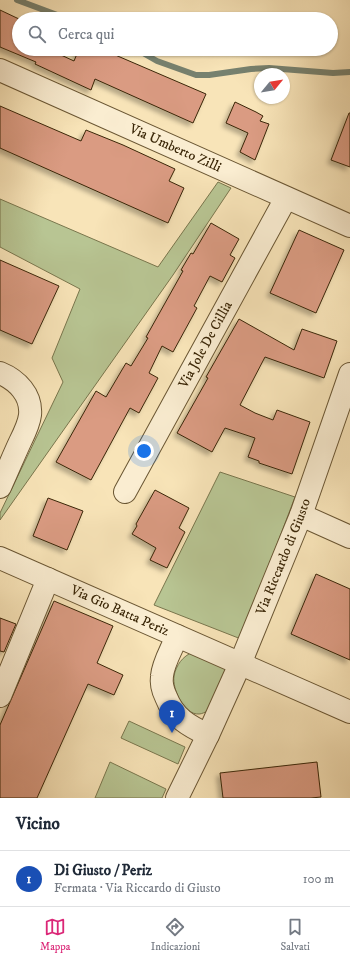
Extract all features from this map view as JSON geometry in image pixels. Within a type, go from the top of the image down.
[{"type":"street","name":"Via Umberto Zilli","points":[[0,70],[350,226]]},
{"type":"street","name":"Via Jole De Cillia","points":[[125,492],[286,198]]},
{"type":"street","points":[[0,373],[10,377],[20,386],[28,400],[30,416],[0,487]]},
{"type":"street","name":"Via Riccardo di Giusto","points":[[177,798],[208,735],[240,664],[301,515],[350,374]]},
{"type":"street","points":[[301,515],[350,537]]},
{"type":"street","name":"Via Gio Batta Periz","points":[[0,558],[350,712]]},
{"type":"street","points":[[1,689],[48,579]]},
{"type":"street","points":[[177,636],[163,671],[163,691],[169,705],[177,717],[190,726],[208,735]]},
{"type":"green space","points":[[218,182],[231,188],[173,275],[0,520],[0,513],[63,382],[52,358],[80,289],[0,247],[0,199],[158,267]]},
{"type":"green space","points":[[220,472],[295,497],[241,639],[154,605]]},
{"type":"green space","points":[[193,652],[228,669],[208,711],[200,714],[188,710],[184,706],[177,694],[174,681],[175,672],[178,665],[183,658]]},
{"type":"green space","points":[[129,721],[185,747],[178,764],[121,738]]},
{"type":"green space","points":[[110,762],[166,789],[162,798],[95,798]]},
{"type":"building","points":[[0,10],[12,16],[12,52],[0,47]]},
{"type":"building","points":[[22,56],[63,56],[74,61],[76,56],[118,56],[206,94],[193,123],[95,79],[91,90],[35,64],[36,62]]},
{"type":"building","points":[[235,102],[263,116],[260,121],[269,124],[255,160],[240,152],[248,133],[226,123]]},
{"type":"building","points":[[0,106],[81,141],[86,130],[175,169],[169,181],[184,188],[168,223],[0,148]]},
{"type":"building","points":[[350,113],[350,167],[331,160]]},
{"type":"building","points":[[211,223],[239,239],[230,255],[235,258],[222,282],[210,276],[194,306],[197,308],[173,352],[162,346],[149,373],[158,378],[139,413],[130,408],[91,480],[56,462],[96,391],[106,397],[126,363],[131,366],[148,338],[146,337],[183,271],[181,270],[191,253],[193,254]]},
{"type":"building","points":[[299,230],[344,250],[316,313],[270,293]]},
{"type":"building","points":[[0,260],[59,286],[32,344],[0,330]]},
{"type":"building","points":[[239,319],[294,350],[302,329],[337,341],[324,378],[265,357],[240,405],[273,420],[277,410],[310,422],[292,474],[259,463],[259,461],[248,457],[255,438],[225,428],[212,452],[177,433],[208,378],[206,377]]},
{"type":"building","points":[[155,490],[189,508],[179,528],[185,532],[167,568],[150,560],[156,548],[132,534]]},
{"type":"building","points":[[48,498],[83,511],[67,550],[33,536]]},
{"type":"building","points":[[316,574],[350,589],[350,660],[291,634]]},
{"type":"building","points":[[54,601],[113,626],[97,663],[123,675],[114,695],[88,684],[37,798],[0,798],[0,725]]},
{"type":"building","points":[[0,618],[16,624],[4,652],[0,651]]},
{"type":"building","points":[[317,762],[321,797],[223,798],[220,773]]},
{"type":"waterway","points":[[17,0],[49,12]]},
{"type":"waterway","points":[[148,56],[157,61],[196,75],[209,75],[269,68],[333,73],[350,72]]},
{"type":"place","name":"Di Giusto / Periz","points":[[172,733]]}]
